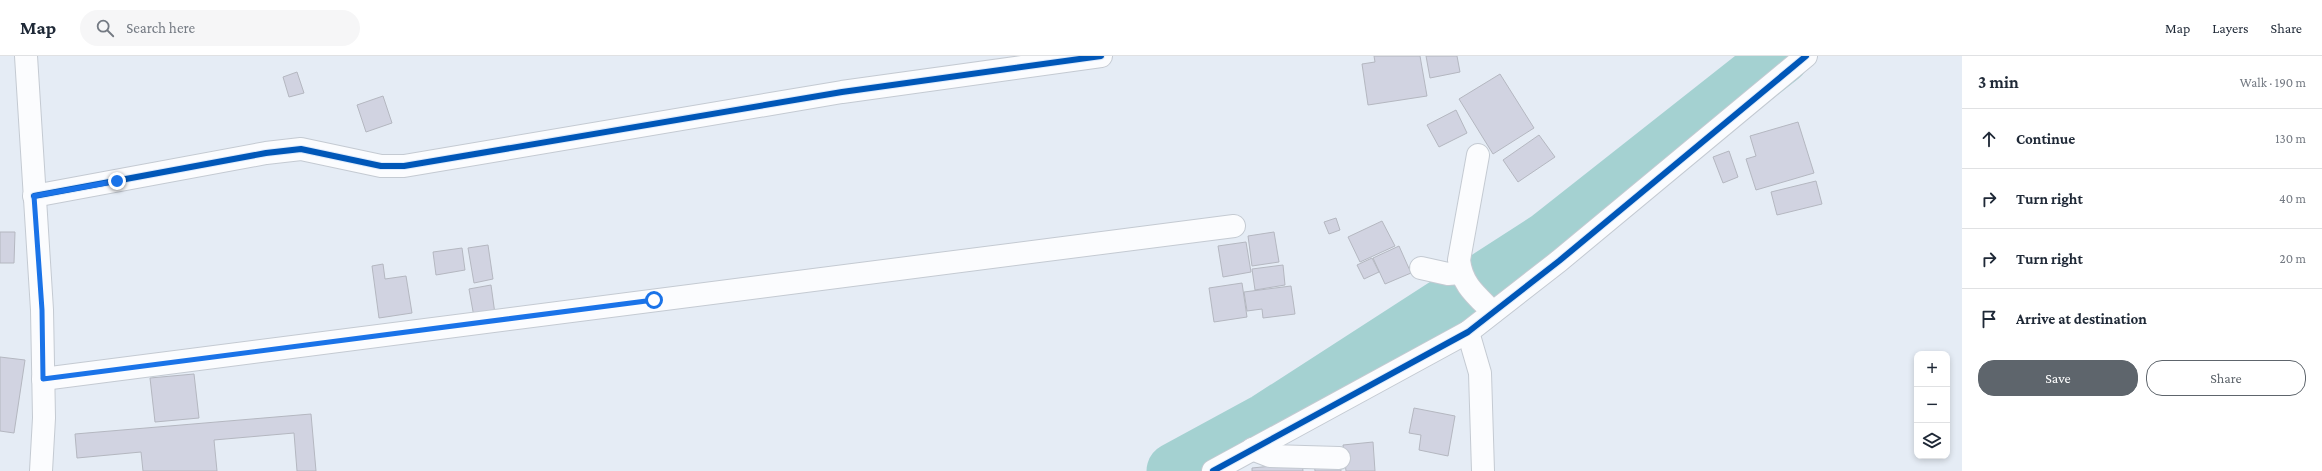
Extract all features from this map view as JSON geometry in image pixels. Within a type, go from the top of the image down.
[{"type":"street","points":[[26,56],[42,310],[43,379],[41,471]]},
{"type":"street","points":[[34,196],[266,153],[301,149],[381,166],[410,165],[842,92],[1101,56]]},
{"type":"street","points":[[1213,471],[1468,332],[1488,307],[1559,261],[1806,56]]},
{"type":"street","points":[[1478,155],[1459,260],[1463,278],[1488,307]]},
{"type":"street","points":[[43,379],[1234,226]]},
{"type":"street","points":[[1421,268],[1463,278]]},
{"type":"street","points":[[1468,332],[1480,373],[1483,471]]},
{"type":"street","points":[[1252,449],[1270,456],[1339,458]]},
{"type":"building","points":[[1374,56],[1420,56],[1427,96],[1368,105],[1362,64],[1375,62]]},
{"type":"building","points":[[1426,56],[1457,56],[1460,72],[1430,78]]},
{"type":"building","points":[[297,72],[304,93],[289,97],[283,77]]},
{"type":"building","points":[[1500,74],[1534,128],[1493,154],[1459,99]]},
{"type":"building","points":[[383,96],[392,123],[366,132],[357,105]]},
{"type":"building","points":[[1456,110],[1467,133],[1439,147],[1427,125]]},
{"type":"building","points":[[1798,122],[1814,173],[1756,190],[1746,159],[1756,156],[1750,136]]},
{"type":"building","points":[[1539,135],[1555,157],[1518,182],[1503,160]]},
{"type":"building","points":[[1729,151],[1738,177],[1723,183],[1713,157]]},
{"type":"building","points":[[1816,181],[1822,204],[1777,215],[1771,192]]},
{"type":"building","points":[[1336,218],[1340,230],[1329,234],[1324,222]]},
{"type":"building","points":[[1382,221],[1395,246],[1360,262],[1348,237]]},
{"type":"building","points":[[0,232],[15,232],[14,263],[0,263]]},
{"type":"building","points":[[1274,232],[1279,262],[1252,266],[1248,236]]},
{"type":"building","points":[[1246,242],[1251,272],[1223,277],[1218,246]]},
{"type":"building","points":[[488,245],[493,279],[474,283],[468,248]]},
{"type":"building","points":[[1399,246],[1411,273],[1385,284],[1373,258]]},
{"type":"building","points":[[462,248],[465,270],[436,275],[433,252]]},
{"type":"building","points":[[1372,258],[1379,272],[1364,279],[1357,265]]},
{"type":"building","points":[[383,264],[385,279],[406,276],[412,313],[379,318],[372,266]]},
{"type":"building","points":[[1283,265],[1285,285],[1255,290],[1252,269]]},
{"type":"building","points":[[1242,283],[1247,317],[1214,322],[1209,288]]},
{"type":"building","points":[[491,285],[495,314],[474,317],[469,289]]},
{"type":"building","points":[[1291,286],[1295,314],[1263,318],[1262,309],[1247,311],[1244,292]]},
{"type":"building","points":[[0,357],[25,360],[14,433],[0,431]]},
{"type":"building","points":[[194,374],[199,418],[155,422],[150,378]]},
{"type":"building","points":[[1414,408],[1455,416],[1448,456],[1419,450],[1421,435],[1409,433]]},
{"type":"building","points":[[311,414],[316,471],[297,471],[294,433],[214,440],[217,471],[143,471],[141,452],[77,458],[75,434]]},
{"type":"building","points":[[1373,442],[1375,471],[1346,471],[1343,445]]},
{"type":"building","points":[[1340,460],[1341,471],[1315,471],[1314,463]]},
{"type":"building","points":[[1302,463],[1303,471],[1252,471],[1252,468]]},
{"type":"waterway","points":[[1175,471],[1267,421],[1549,239],[1781,56]]},
{"type":"cycle path","points":[[34,196],[266,153],[301,149],[381,166],[404,166],[842,92],[1101,56]]},
{"type":"cycle path","points":[[1213,471],[1468,332],[1559,261],[1806,56]]},
{"type":"route","points":[[117,181],[34,196],[42,310],[43,379],[654,300]]}]
